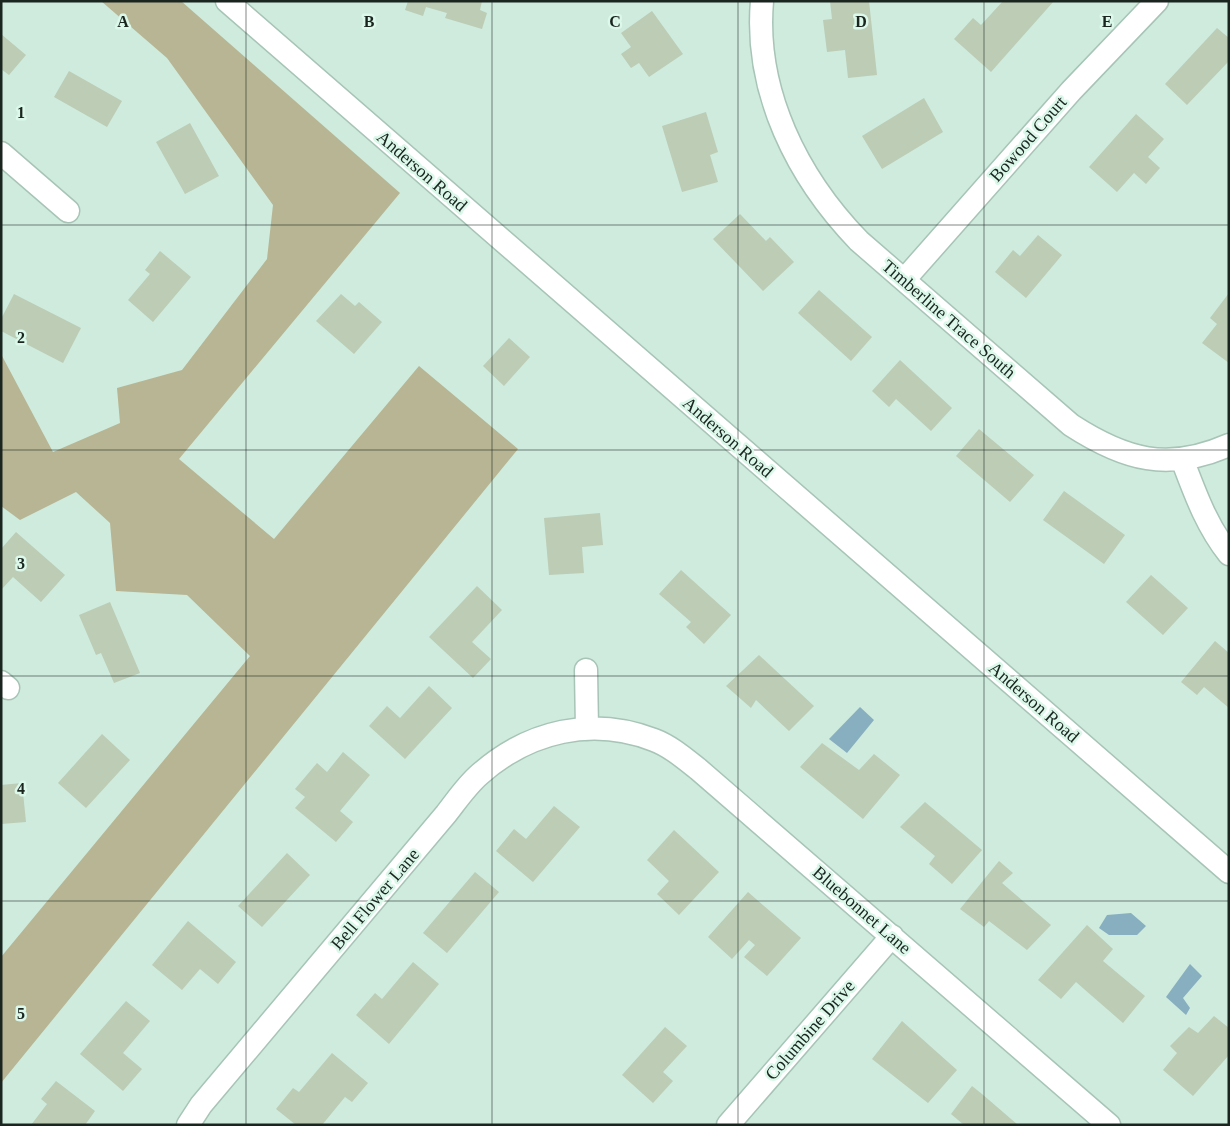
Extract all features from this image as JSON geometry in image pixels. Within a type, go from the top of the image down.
[{"type":"street","name":"Anderson Road","points":[[227,1],[1229,872]]},
{"type":"street","name":"Timberline Trace South","points":[[762,1],[764,59],[769,84],[781,123],[805,173],[841,222],[859,241],[1071,425],[1095,441],[1116,451],[1144,458],[1164,460],[1200,456],[1229,445]]},
{"type":"street","name":"Bowood Court","points":[[904,280],[1071,91],[1157,1]]},
{"type":"street","points":[[1,153],[68,211]]},
{"type":"street","points":[[1182,459],[1207,522],[1229,554]]},
{"type":"street","points":[[586,670],[593,728]]},
{"type":"street","name":"Bluebonnet Lane","points":[[593,728],[626,732],[654,740],[677,752],[892,936],[1108,1125]]},
{"type":"street","name":"Bell Flower Lane","points":[[188,1125],[208,1098],[480,774],[513,750],[538,738],[563,730],[593,728]]},
{"type":"street","name":"Columbine Drive","points":[[728,1125],[892,936]]},
{"type":"shaded area","points":[[101,1],[181,1],[400,193],[179,459],[274,539],[419,366],[518,449],[1,1083],[1,957],[250,656],[187,595],[116,591],[110,523],[76,492],[20,520],[1,506],[1,354],[53,452],[120,423],[117,388],[182,370],[267,259],[273,205],[167,58]]},
{"type":"water","points":[[860,707],[874,720],[847,753],[829,739]]},
{"type":"water","points":[[1131,913],[1146,926],[1137,935],[1109,935],[1099,928],[1107,915]]},
{"type":"water","points":[[1190,964],[1202,976],[1183,998],[1190,1008],[1186,1015],[1166,997]]},
{"type":"building","points":[[408,1],[482,1],[480,10],[487,13],[482,29],[445,18],[447,13],[426,7],[423,16],[405,10]]},
{"type":"building","points":[[830,1],[869,1],[877,75],[848,78],[845,50],[827,52],[823,20],[832,19]]},
{"type":"building","points":[[1003,1],[1054,1],[991,72],[954,39],[973,18],[981,25]]},
{"type":"building","points":[[652,11],[683,54],[649,77],[639,63],[631,68],[621,54],[631,47],[621,33]]},
{"type":"building","points":[[1217,28],[1229,38],[1229,61],[1187,105],[1165,84]]},
{"type":"building","points":[[1,34],[26,55],[9,75],[1,69]]},
{"type":"building","points":[[69,71],[122,101],[107,127],[54,97]]},
{"type":"building","points":[[924,98],[943,132],[882,169],[862,136]]},
{"type":"building","points":[[706,112],[718,152],[710,155],[718,182],[682,192],[662,126]]},
{"type":"building","points":[[1136,114],[1164,139],[1148,157],[1160,168],[1146,184],[1134,173],[1117,192],[1089,167]]},
{"type":"building","points":[[190,123],[219,176],[185,194],[156,142]]},
{"type":"building","points":[[740,214],[766,241],[770,237],[794,262],[763,291],[713,239]]},
{"type":"building","points":[[1038,235],[1062,255],[1026,298],[995,272],[1013,250],[1020,256]]},
{"type":"building","points":[[160,251],[191,277],[153,322],[128,300],[150,274],[145,270]]},
{"type":"building","points":[[819,290],[872,337],[851,361],[798,313]]},
{"type":"building","points":[[1229,293],[1229,363],[1202,343],[1217,324],[1210,318]]},
{"type":"building","points":[[14,294],[81,328],[63,363],[1,331],[1,319]]},
{"type":"building","points":[[341,294],[355,306],[359,302],[382,322],[354,354],[316,321]]},
{"type":"building","points":[[509,338],[530,357],[504,386],[483,366]]},
{"type":"building","points":[[900,360],[952,408],[931,431],[896,399],[889,407],[872,391]]},
{"type":"building","points":[[979,429],[1034,475],[1010,502],[956,456]]},
{"type":"building","points":[[1064,491],[1125,535],[1104,564],[1043,520]]},
{"type":"building","points":[[600,513],[603,545],[582,547],[584,573],[549,575],[544,518]]},
{"type":"building","points":[[16,532],[65,575],[41,602],[13,577],[1,590],[1,549]]},
{"type":"building","points":[[681,570],[731,615],[704,644],[686,627],[691,622],[659,594]]},
{"type":"building","points":[[1151,575],[1188,608],[1163,635],[1126,602]]},
{"type":"building","points":[[477,586],[502,610],[472,642],[491,659],[473,678],[429,637]]},
{"type":"building","points":[[110,602],[140,673],[114,683],[101,653],[96,655],[79,615]]},
{"type":"building","points":[[1215,641],[1229,653],[1229,708],[1204,687],[1197,695],[1181,682]]},
{"type":"building","points":[[759,655],[814,706],[789,731],[756,700],[751,708],[726,686]]},
{"type":"building","points":[[429,686],[452,708],[405,759],[369,726],[387,706],[400,718]]},
{"type":"building","points":[[102,734],[130,760],[86,808],[58,783]]},
{"type":"building","points":[[822,743],[859,770],[874,754],[900,775],[863,819],[800,767]]},
{"type":"building","points":[[343,752],[370,775],[340,811],[353,822],[336,842],[295,808],[305,797],[295,789],[317,763],[327,772]]},
{"type":"building","points":[[22,783],[26,822],[1,824],[1,785]]},
{"type":"building","points":[[925,802],[982,850],[952,884],[929,864],[935,856],[900,827]]},
{"type":"building","points":[[554,806],[580,827],[533,882],[496,851],[514,829],[526,839]]},
{"type":"building","points":[[674,830],[719,872],[679,915],[657,894],[669,881],[647,860]]},
{"type":"building","points":[[287,853],[310,875],[262,927],[238,906]]},
{"type":"building","points":[[999,861],[1013,873],[1002,883],[1051,925],[1027,950],[989,921],[984,927],[960,909]]},
{"type":"building","points":[[475,872],[499,892],[447,953],[423,933]]},
{"type":"building","points":[[748,892],[801,938],[767,976],[744,957],[755,945],[749,940],[732,959],[708,937]]},
{"type":"building","points":[[188,921],[236,962],[218,984],[200,969],[182,990],[152,965]]},
{"type":"building","points":[[1087,925],[1113,949],[1103,961],[1145,996],[1123,1023],[1076,982],[1061,999],[1038,980]]},
{"type":"building","points":[[413,962],[439,984],[389,1044],[356,1015],[375,993],[382,999]]},
{"type":"building","points":[[126,1001],[150,1021],[123,1053],[142,1069],[123,1091],[80,1054]]},
{"type":"building","points":[[1214,1016],[1229,1028],[1229,1055],[1193,1096],[1163,1070],[1177,1053],[1170,1046],[1189,1027],[1198,1033]]},
{"type":"building","points":[[902,1021],[957,1070],[928,1103],[872,1059]]},
{"type":"building","points":[[665,1027],[687,1046],[663,1072],[673,1081],[653,1103],[622,1075]]},
{"type":"building","points":[[332,1053],[368,1083],[352,1102],[345,1097],[322,1125],[296,1125],[276,1109],[293,1088],[299,1092]]},
{"type":"building","points":[[56,1081],[95,1111],[85,1125],[31,1125],[47,1104],[41,1099]]},
{"type":"building","points":[[972,1086],[1018,1125],[964,1125],[951,1114]]}]
